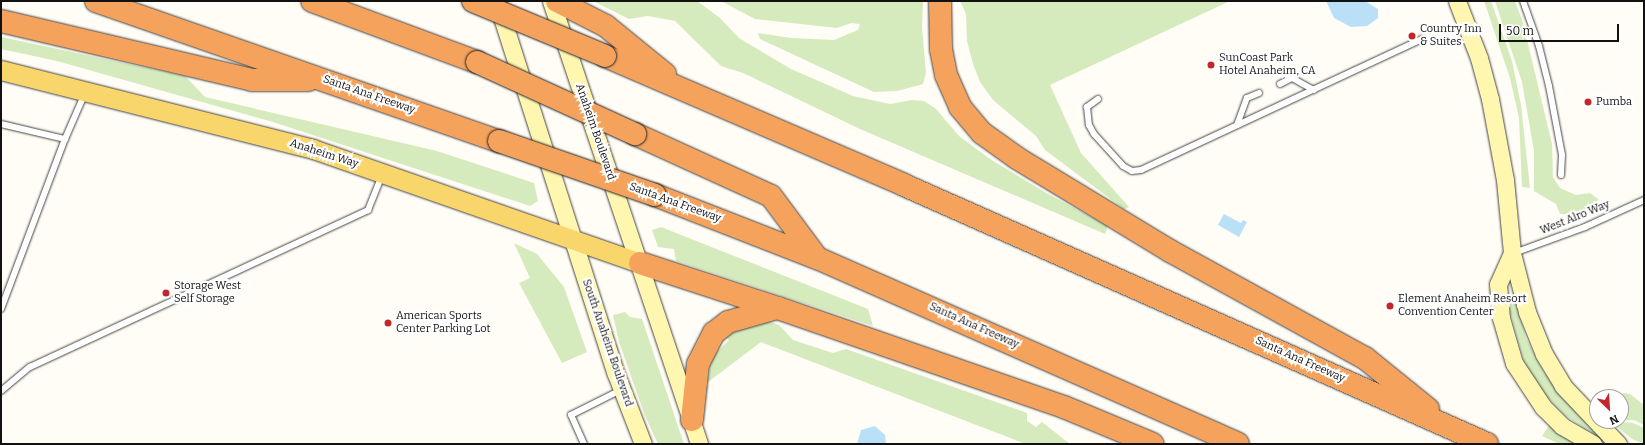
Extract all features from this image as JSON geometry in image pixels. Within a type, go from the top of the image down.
[{"type":"highway","name":"Santa Ana Freeway","points":[[96,1],[655,195],[817,258],[1238,444]]},
{"type":"highway","points":[[312,1],[477,62],[771,196],[817,258]]},
{"type":"highway","name":"Santa Ana Freeway","points":[[473,1],[604,56],[1488,444]]},
{"type":"highway","points":[[557,1],[606,26],[686,92]]},
{"type":"highway","points":[[940,1],[941,49],[946,75],[960,107],[982,133],[1017,158],[1170,251],[1365,358],[1450,427]]},
{"type":"highway","points":[[6,22],[252,80],[327,80]]},
{"type":"highway","points":[[640,263],[778,308],[1064,407],[1153,444]]},
{"type":"highway","points":[[692,420],[698,364],[714,334],[728,322],[778,308]]},
{"type":"main road","points":[[497,1],[574,242]]},
{"type":"main road","name":"Anaheim Boulevard","points":[[551,1],[640,263]]},
{"type":"main road","points":[[1457,1],[1479,58],[1490,98],[1505,180],[1512,253],[1527,312],[1544,354],[1563,386],[1618,444]]},
{"type":"main road","name":"Anaheim Way","points":[[1,70],[313,149],[574,242],[640,263]]},
{"type":"main road","name":"South Anaheim Boulevard","points":[[574,242],[622,390],[643,444]]},
{"type":"main road","points":[[1512,253],[1498,284],[1501,318],[1514,363],[1543,407],[1562,426],[1593,444]]},
{"type":"main road","points":[[640,263],[699,444]]},
{"type":"lane","points":[[1523,1],[1539,46],[1549,86],[1562,155],[1561,175]]},
{"type":"lane","points":[[1098,99],[1087,107],[1089,125],[1115,159],[1132,171],[1141,170],[1422,39]]},
{"type":"lane","points":[[1280,84],[1292,78],[1314,90]]},
{"type":"lane","points":[[1,309],[65,139],[86,91]]},
{"type":"lane","points":[[1237,125],[1247,98],[1259,93]]},
{"type":"lane","points":[[1,124],[65,139]]},
{"type":"lane","points":[[1,391],[30,367],[368,210],[383,174]]},
{"type":"lane","name":"West Alro Way","points":[[1512,253],[1585,227],[1644,200]]},
{"type":"lane","points":[[584,444],[570,415],[622,390]]},
{"type":"green space","points":[[593,1],[697,1],[720,18],[739,38],[791,69],[853,96],[890,104],[912,100],[924,101],[936,109],[959,136],[990,159],[1048,194],[1108,226],[1105,234],[860,129],[743,73],[721,66],[675,21],[648,16],[629,19]]},
{"type":"green space","points":[[721,1],[923,1],[922,27],[926,73],[923,84],[897,91],[874,92],[760,39],[758,33],[791,38],[834,40],[858,30],[860,24],[851,23],[837,28],[755,19]]},
{"type":"green space","points":[[960,1],[1230,1],[1050,85],[1081,153],[1129,207],[1124,209],[1045,150],[1036,136],[993,100],[980,82],[973,64],[967,41],[966,14]]},
{"type":"green space","points":[[1484,1],[1491,1],[1512,61],[1521,105],[1530,188],[1522,187],[1519,118],[1510,78]]},
{"type":"green space","points":[[1495,1],[1515,1],[1523,23],[1552,144],[1553,177],[1560,188],[1576,195],[1590,193],[1606,205],[1581,215],[1560,214],[1556,204],[1534,191],[1534,151],[1522,82]]},
{"type":"green space","points":[[1,37],[185,76],[205,97],[437,151],[534,183],[538,201],[530,206],[273,122],[57,61],[1,49]]},
{"type":"green space","points":[[661,227],[868,309],[873,326],[676,261],[674,249],[658,247],[652,230]]},
{"type":"green space","points":[[514,243],[537,254],[564,287],[587,352],[562,363],[519,283],[530,278]]},
{"type":"green space","points":[[1513,290],[1526,338],[1542,369],[1562,397],[1589,423],[1589,429],[1595,429],[1603,437],[1600,438],[1566,416],[1547,397],[1524,362],[1510,312]]},
{"type":"green space","points":[[625,312],[630,317],[642,319],[684,444],[658,444],[645,416],[619,342],[613,315]]},
{"type":"green space","points":[[763,319],[779,325],[793,340],[833,353],[846,349],[1027,413],[1027,421],[1036,427],[1042,422],[1070,444],[1026,444],[761,342],[708,382],[711,358],[729,340],[723,333]]},
{"type":"green space","points":[[1629,394],[1644,405],[1644,425],[1634,420],[1629,420]]},
{"type":"green space","points":[[1629,423],[1644,428],[1644,444],[1632,439],[1620,429],[1629,429]]},
{"type":"green space","points":[[1550,424],[1553,428],[1575,444],[1559,444],[1542,436]]},
{"type":"water","points":[[1326,1],[1365,1],[1378,9],[1378,18],[1367,26],[1351,27],[1334,18]]},
{"type":"water","points":[[1224,214],[1241,223],[1243,220],[1247,222],[1239,237],[1218,225]]},
{"type":"water","points":[[875,426],[885,435],[886,444],[857,444],[861,430]]},
{"type":"place","name":"Country Inn & Suites","points":[[1412,36]]},
{"type":"place","name":"SunCoast Park Hotel Anaheim, CA","points":[[1211,65]]},
{"type":"place","name":"Pumba","points":[[1588,102]]},
{"type":"place","name":"Storage West Self Storage","points":[[166,293]]},
{"type":"place","name":"Element Anaheim Resort Convention Center","points":[[1390,306]]},
{"type":"place","name":"American Sports Center Parking Lot","points":[[388,323]]}]
